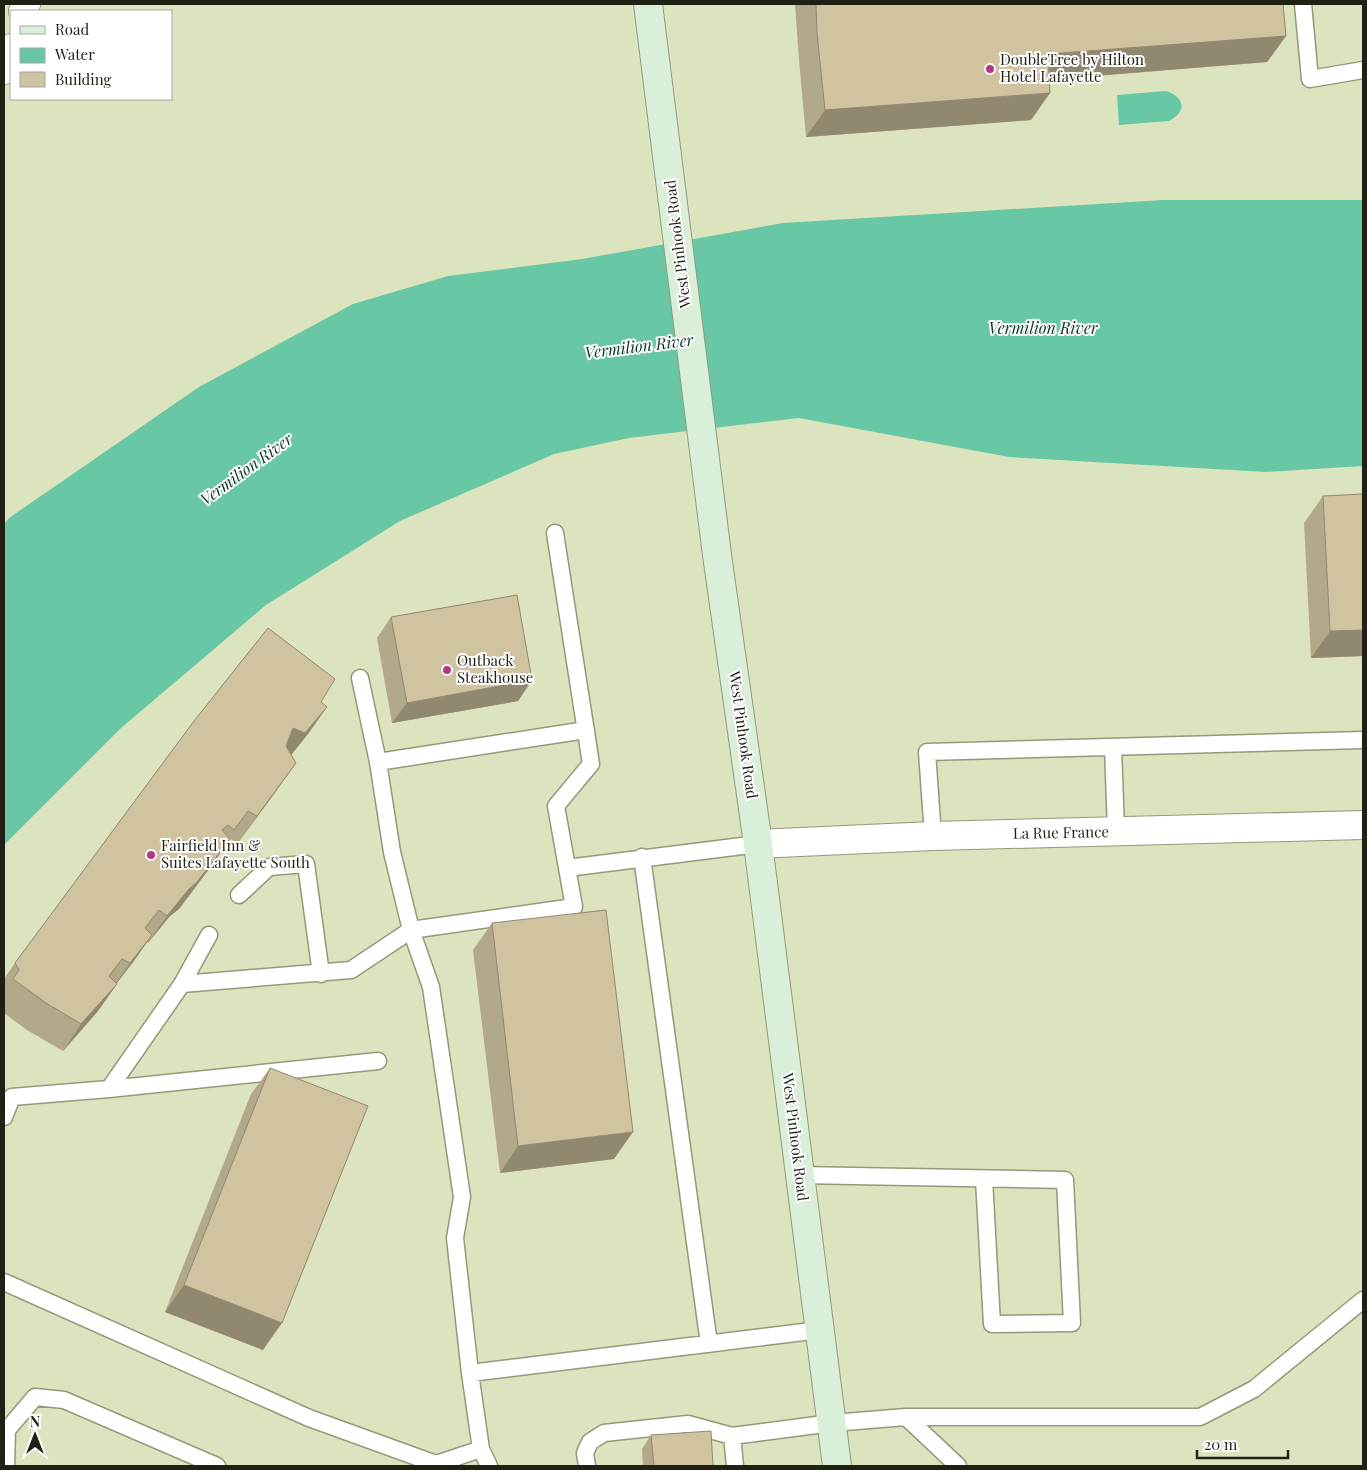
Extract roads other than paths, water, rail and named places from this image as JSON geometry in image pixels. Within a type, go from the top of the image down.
[{"type":"main road","name":"West Pinhook Road","points":[[653,6],[666,141],[717,555],[758,844],[837,1466]]},
{"type":"street","points":[[4,70],[10,51]]},
{"type":"street","name":"La Rue France","points":[[758,844],[933,836],[1363,825]]},
{"type":"lane","points":[[1303,4],[1310,79],[1363,70]]},
{"type":"lane","points":[[182,984],[351,970],[411,930],[574,907],[556,806],[591,764],[555,533]]},
{"type":"lane","points":[[360,678],[378,762],[392,852],[411,930],[431,987],[462,1198],[456,1238],[470,1373],[481,1449],[489,1466]]},
{"type":"lane","points":[[378,762],[586,730]]},
{"type":"lane","points":[[933,836],[927,752],[1363,740]]},
{"type":"lane","points":[[1113,747],[1116,832]]},
{"type":"lane","points":[[568,868],[642,857],[758,844]]},
{"type":"lane","points":[[642,857],[709,1344]]},
{"type":"lane","points":[[239,895],[269,867],[306,864],[320,974]]},
{"type":"lane","points":[[109,1089],[182,984],[208,934]]},
{"type":"lane","points":[[4,1117],[8,1093],[109,1089],[378,1061]]},
{"type":"lane","points":[[799,1175],[1065,1180],[1072,1323],[992,1324],[984,1179]]},
{"type":"lane","points":[[4,1282],[310,1418],[436,1464],[481,1449]]},
{"type":"lane","points":[[586,1466],[585,1453],[590,1442],[604,1433],[688,1424],[732,1436],[832,1423],[906,1417],[1200,1417],[1254,1389],[1363,1300]]},
{"type":"lane","points":[[470,1373],[820,1330]]},
{"type":"lane","points":[[6,1466],[7,1430],[35,1397],[64,1400],[217,1466]]},
{"type":"lane","points":[[906,1417],[958,1466]]},
{"type":"lane","points":[[732,1436],[735,1466]]},
{"type":"water","points":[[1166,91],[1177,97],[1180,101],[1181,109],[1175,117],[1169,121],[1119,125],[1117,95]]},
{"type":"water","name":"Vermilion River","points":[[1163,200],[1363,200],[1363,466],[1266,472],[1009,457],[799,418],[629,438],[554,454],[400,521],[266,605],[121,728],[4,845],[4,524],[9,518],[199,387],[353,304],[448,276],[582,259],[783,223]]},
{"type":"place","name":"DoubleTree by Hilton Hotel Lafayette","points":[[990,69]]},
{"type":"place","name":"Outback Steakhouse","points":[[447,670]]},
{"type":"place","name":"Fairfield Inn & Suites Lafayette South","points":[[151,855]]}]
